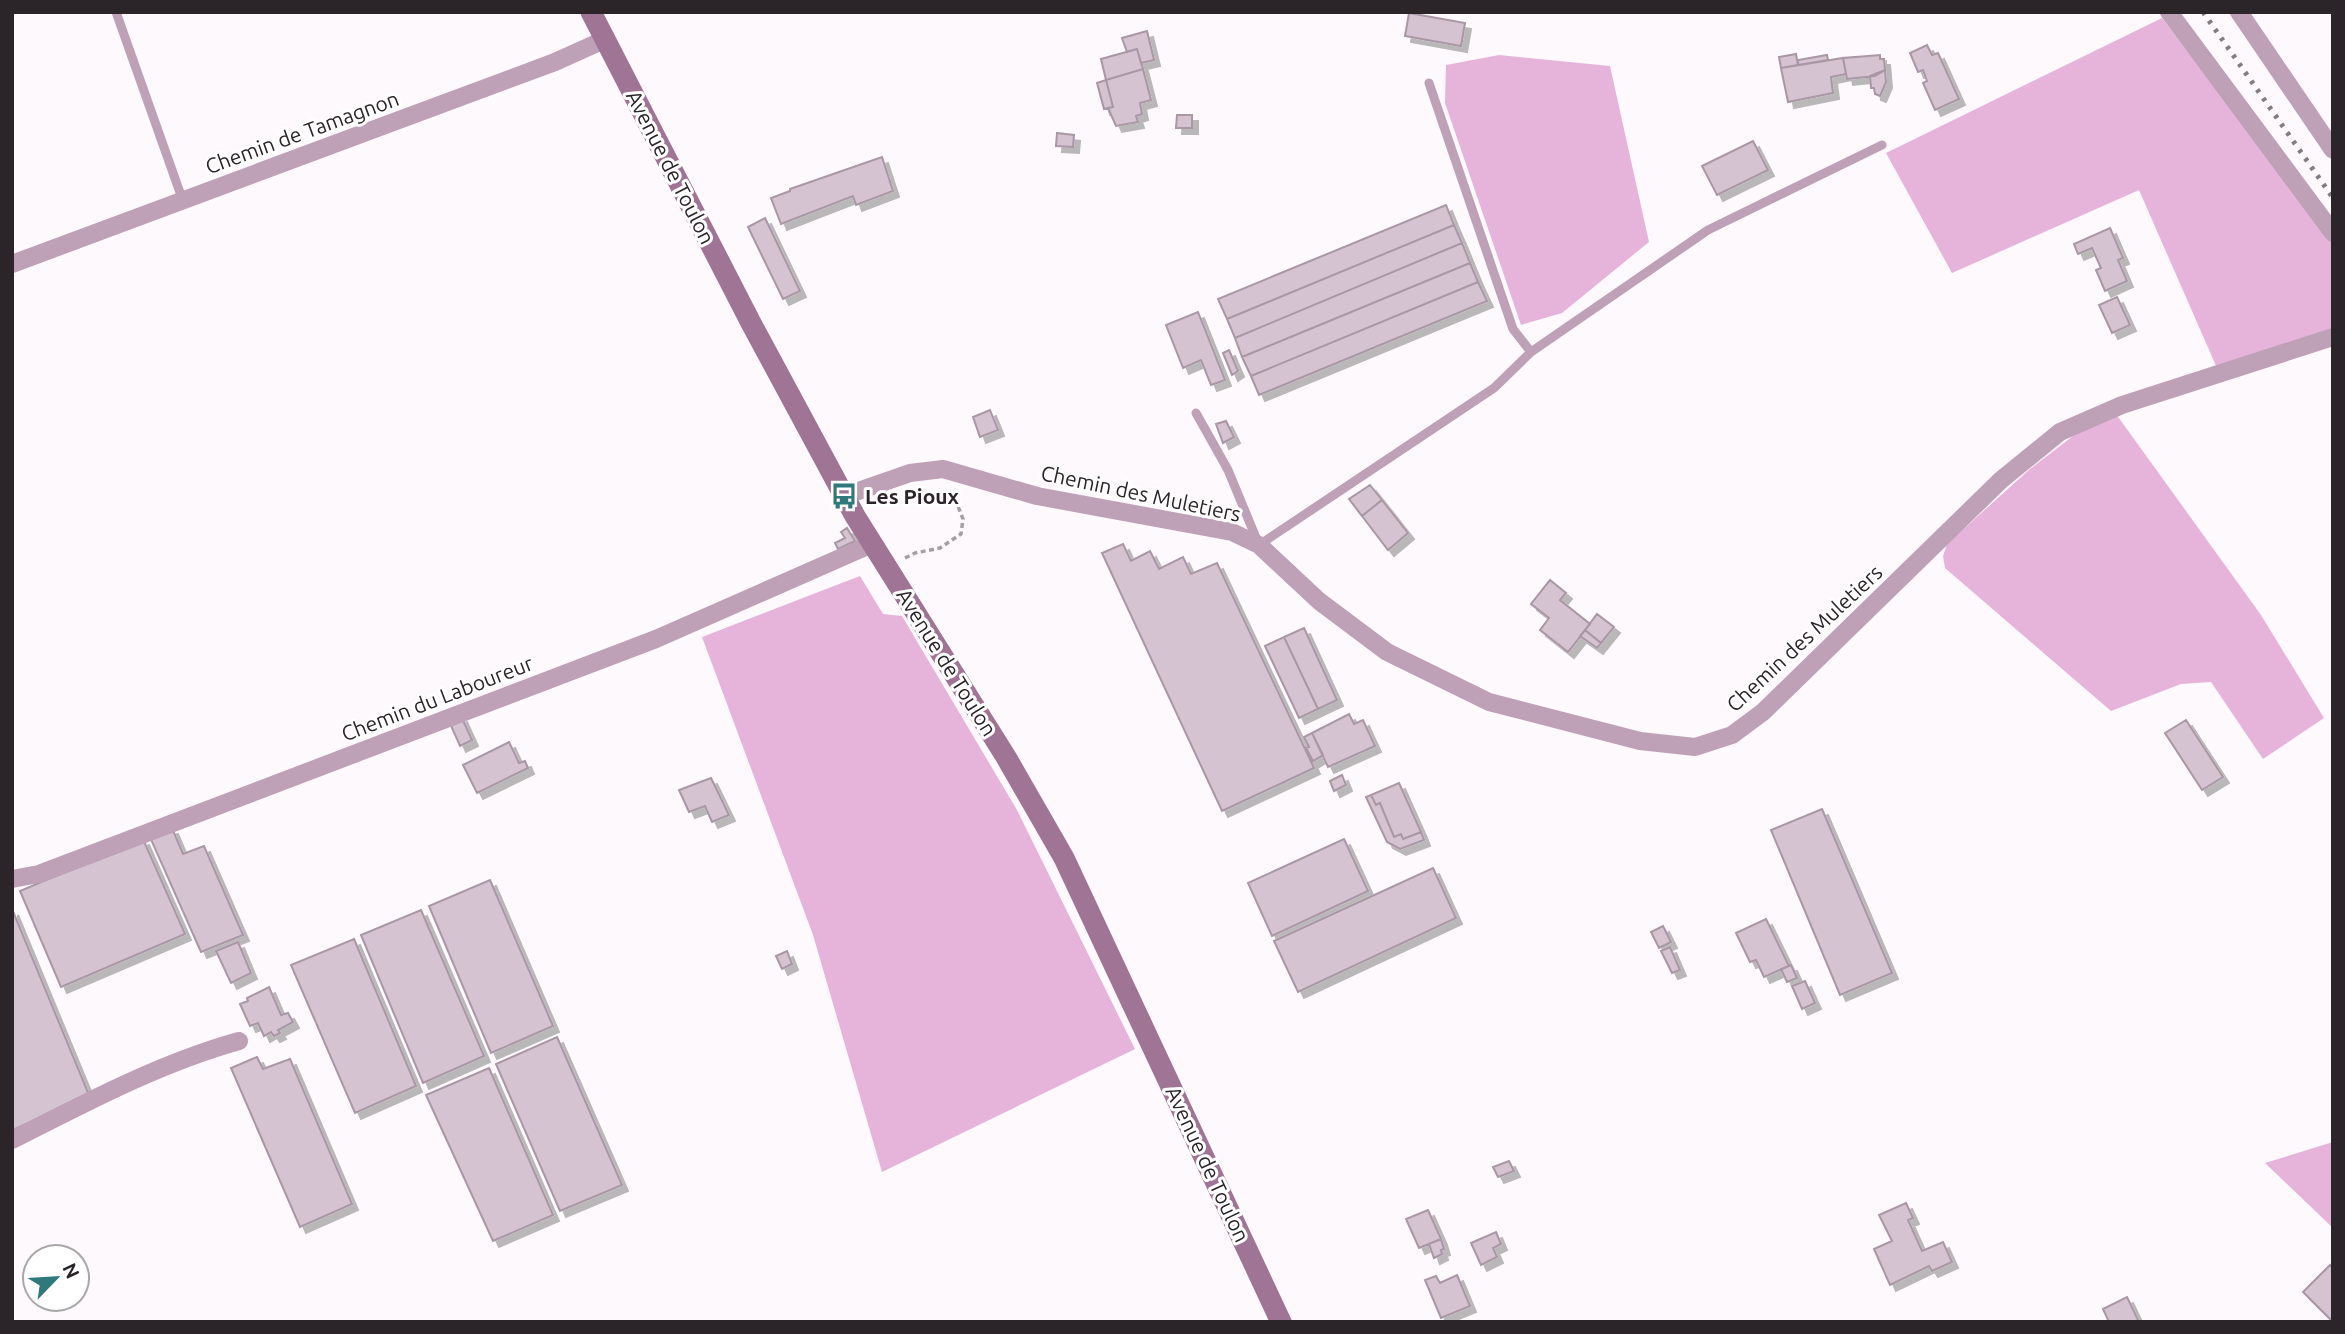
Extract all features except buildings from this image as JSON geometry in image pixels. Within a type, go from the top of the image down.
[{"type":"main road","name":"Avenue de Toulon","points":[[591,12],[751,323],[844,496],[1006,757],[1064,858],[1282,1322]]},
{"type":"street","points":[[2169,12],[2333,233]]},
{"type":"street","points":[[2239,12],[2333,150]]},
{"type":"street","name":"Chemin de Tamagnon","points":[[12,264],[542,67],[606,39]]},
{"type":"street","name":"Chemin des Muletiers","points":[[844,496],[910,473],[943,469],[1037,496],[1232,532],[1259,545],[1319,601],[1387,652],[1489,702],[1640,741],[1695,747],[1732,735],[1763,712],[2001,480],[2060,432],[2122,405],[2333,337]]},
{"type":"street","name":"Chemin du Laboureur","points":[[12,879],[38,874],[656,639],[872,544]]},
{"type":"street","points":[[12,1139],[177,1062],[239,1041]]},
{"type":"lane","points":[[116,12],[183,201]]},
{"type":"lane","points":[[1429,83],[1513,329],[1531,352]]},
{"type":"lane","points":[[1196,412],[1228,470],[1259,545],[1494,388],[1531,352],[1708,230],[1882,145]]},
{"type":"path","points":[[888,567],[915,552],[940,548],[961,534],[963,519],[943,469]]},
{"type":"shaded area","points":[[2162,18],[2333,243],[2333,329],[2217,368],[2139,190],[1952,273],[1886,153]]},
{"type":"shaded area","points":[[1499,55],[1610,66],[1649,242],[1562,313],[1521,325],[1445,103],[1446,65]]},
{"type":"shaded area","points":[[2116,414],[2261,615],[2324,718],[2263,759],[2211,682],[2181,684],[2111,711],[1945,568],[1943,556],[1947,544],[2030,469],[2073,436]]},
{"type":"shaded area","points":[[860,576],[883,614],[902,616],[1017,810],[1135,1049],[882,1172],[813,935],[702,637]]},
{"type":"shaded area","points":[[2333,1142],[2333,1228],[2265,1163]]},
{"type":"railway","points":[[2203,12],[2333,198]]},
{"type":"place","name":"Les Pioux","points":[[844,496]]}]
